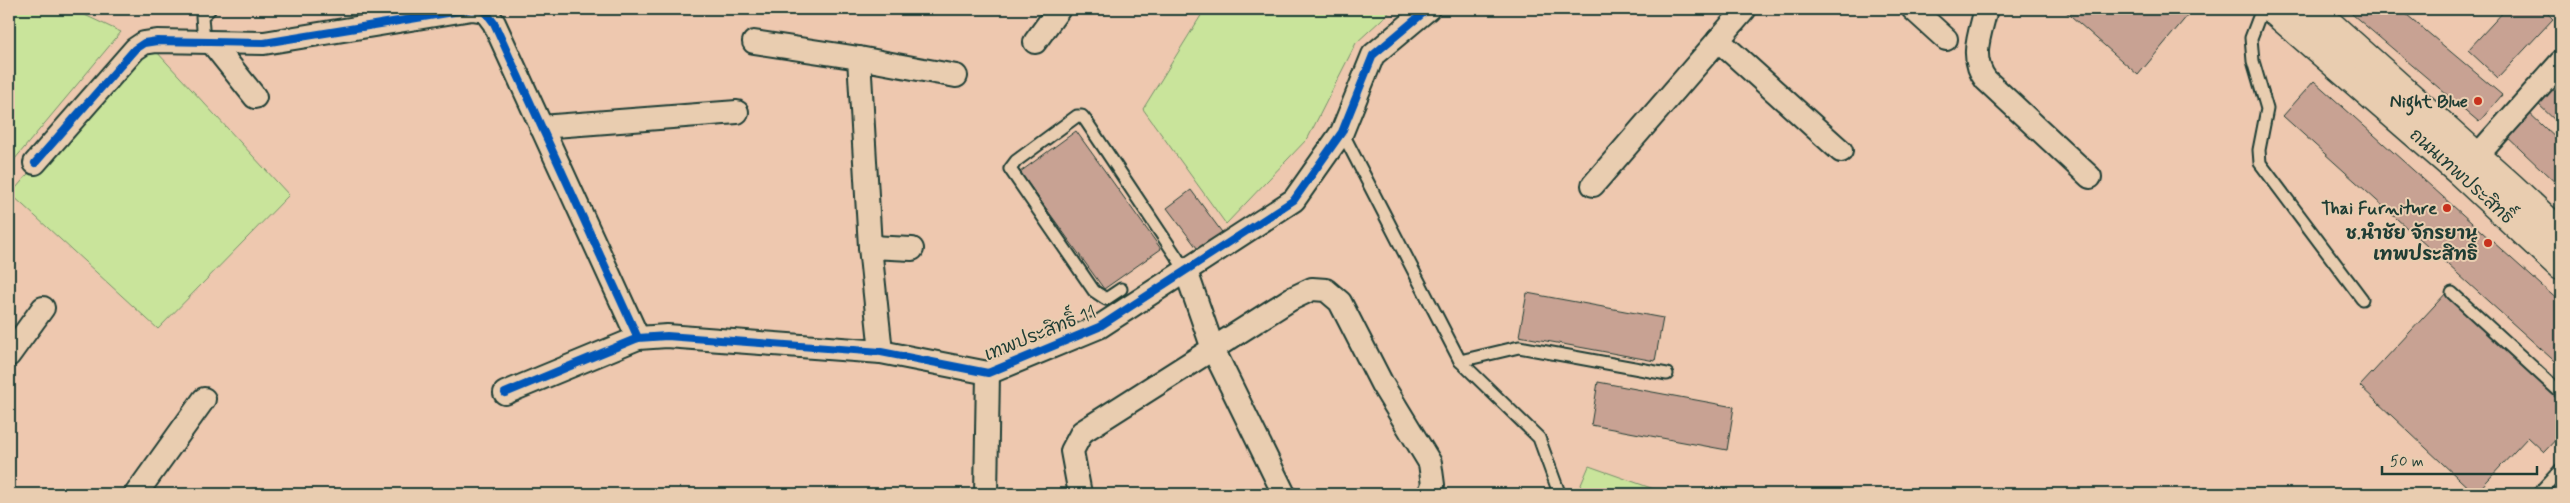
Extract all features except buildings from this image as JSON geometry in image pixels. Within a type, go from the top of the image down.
[{"type":"main road","name":"ถนนเทพประสิทธิ์","points":[[2272,9],[2460,172],[2561,266]]},
{"type":"main road","name":"ถนนเทพประสิทธิ์","points":[[2312,9],[2477,156],[2561,234]]},
{"type":"street","points":[[35,163],[135,49],[144,43],[157,41],[264,43],[472,9],[484,11],[494,23],[638,338]]},
{"type":"street","points":[[1035,42],[1059,9]]},
{"type":"street","name":"เทพประสิทธิ์ 11","points":[[505,393],[638,338],[667,336],[881,352],[988,373],[1100,327],[1294,200],[1342,132],[1373,55],[1428,9]]},
{"type":"street","points":[[1593,185],[1745,9]]},
{"type":"street","points":[[1913,9],[1946,38]]},
{"type":"street","points":[[1986,9],[1975,58],[1978,71],[2090,177]]},
{"type":"street","points":[[1718,40],[1841,151]]},
{"type":"street","points":[[208,42],[255,97]]},
{"type":"street","points":[[754,42],[859,58],[956,76]]},
{"type":"street","points":[[859,58],[870,247],[881,352]]},
{"type":"street","points":[[2477,156],[2561,62]]},
{"type":"street","points":[[541,127],[737,112]]},
{"type":"street","points":[[870,247],[912,249]]},
{"type":"street","points":[[1186,271],[1213,349],[1284,494]]},
{"type":"street","points":[[1080,494],[1072,451],[1082,432],[1291,299],[1312,289],[1326,290],[1340,302],[1382,384],[1430,463],[1434,485],[1429,494]]},
{"type":"street","points":[[9,355],[42,308]]},
{"type":"street","points":[[986,494],[988,373]]},
{"type":"street","points":[[136,494],[204,399]]},
{"type":"lane","points":[[208,42],[202,16],[210,9]]},
{"type":"lane","points":[[2262,9],[2252,38],[2253,61],[2266,109],[2259,150],[2260,163],[2362,299]]},
{"type":"lane","points":[[1121,289],[1106,299],[1094,291],[1010,170],[1016,160],[1077,116],[1082,116],[1086,121],[1186,271]]},
{"type":"lane","points":[[1342,132],[1460,361],[1539,438],[1558,494]]},
{"type":"lane","points":[[2452,293],[2561,393]]},
{"type":"lane","points":[[1460,361],[1519,347],[1667,374]]},
{"type":"lane","points":[[2538,494],[2561,469]]},
{"type":"green space","points":[[9,9],[72,9],[121,32],[9,166]]},
{"type":"green space","points":[[1205,9],[1393,9],[1356,43],[1308,138],[1226,224],[1143,109]]},
{"type":"green space","points":[[143,37],[289,195],[158,329],[11,194]]},
{"type":"green space","points":[[1589,466],[1668,494],[1577,494]]},
{"type":"cycle path","points":[[35,163],[135,49],[144,43],[157,41],[264,43],[472,9],[485,11],[494,23],[638,338]]},
{"type":"cycle path","points":[[505,393],[638,338],[667,336],[881,352],[988,373],[1099,327],[1294,200],[1342,132],[1373,55],[1428,9]]},
{"type":"place","name":"Night Blue","points":[[2478,101]]},
{"type":"place","name":"Thai Furniture","points":[[2447,208]]},
{"type":"place","name":"ช.นำชัย จักรยาน เทพประสิทธิ์","points":[[2488,243]]}]
